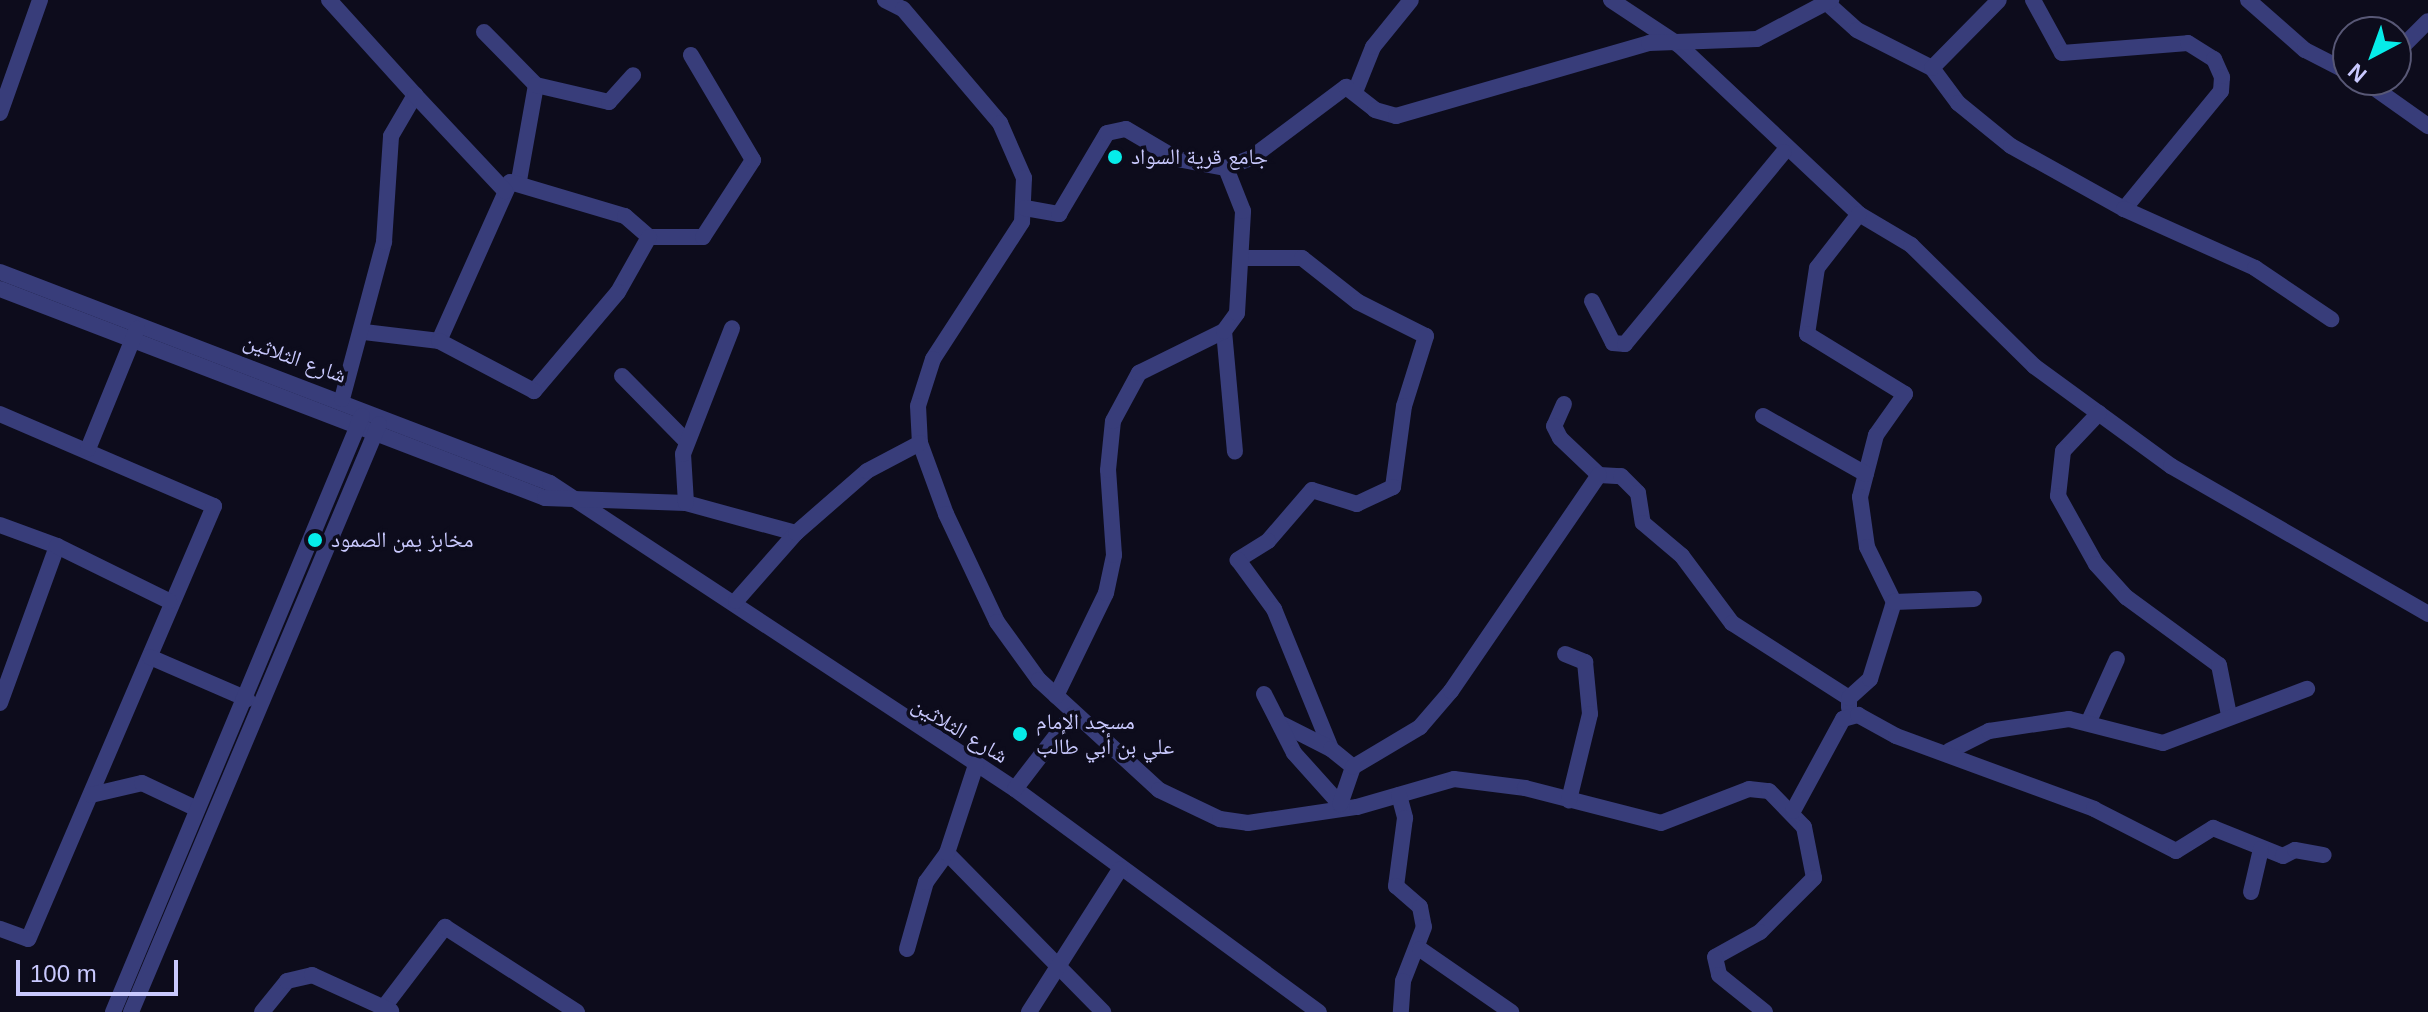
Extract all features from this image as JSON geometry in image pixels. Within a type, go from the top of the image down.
[{"type":"street","points":[[0,113],[40,0]]},
{"type":"street","points":[[329,0],[505,191]]},
{"type":"street","points":[[885,0],[903,9],[1000,123],[1024,178],[1025,208],[933,359],[918,406],[920,443],[997,622],[1072,715],[1181,806],[1220,819],[1273,820],[1340,804],[1399,795],[1454,779],[1569,800],[1661,823],[1749,789],[1769,791],[1793,811],[1804,827],[1814,878],[1760,932],[1715,957],[1719,975],[1765,1012]]},
{"type":"street","points":[[1355,92],[1373,47],[1411,0]]},
{"type":"street","points":[[1611,0],[1679,45],[1784,152],[1859,214],[1911,245],[2034,366],[2171,466],[2428,614]]},
{"type":"street","points":[[1932,68],[1999,0]]},
{"type":"street","points":[[2033,0],[2062,53],[2188,43],[2214,59],[2222,77],[2221,91],[2124,209]]},
{"type":"street","points":[[2248,0],[2305,50],[2332,64]]},
{"type":"street","points":[[1025,208],[1059,214],[1093,148],[1107,133],[1126,129],[1177,159],[1226,168],[1251,158],[1322,98],[1346,87],[1375,110],[1396,116],[1549,67],[1649,43],[1679,45],[1757,39],[1829,2],[1857,30],[1932,68],[1958,103],[2011,146],[2124,209],[2255,268],[2331,319]]},
{"type":"street","points":[[2412,37],[2428,21]]},
{"type":"street","points":[[484,32],[536,85],[609,102],[633,75]]},
{"type":"street","points":[[519,180],[625,216],[649,237],[703,237],[753,160],[691,55]]},
{"type":"street","points":[[439,341],[505,191],[519,180],[536,85]]},
{"type":"street","points":[[342,399],[364,332],[384,242],[391,136],[415,95]]},
{"type":"street","points":[[2390,96],[2428,126]]},
{"type":"street","points":[[1592,301],[1613,343],[1625,344],[1784,152]]},
{"type":"street","points":[[1056,696],[1106,593],[1114,555],[1108,470],[1113,421],[1139,373],[1224,331],[1237,313],[1243,211],[1226,168]]},
{"type":"street","points":[[1793,811],[1849,717],[1849,698],[1870,679],[1894,602],[1867,547],[1860,497],[1876,435],[1905,394],[1807,334],[1817,268],[1859,214]]},
{"type":"street","points":[[364,332],[439,341],[534,391],[618,292],[649,237]]},
{"type":"street","points":[[1241,258],[1302,258],[1358,302],[1426,336],[1404,406],[1393,487],[1357,504],[1312,490],[1268,541],[1238,560],[1274,609],[1331,749]]},
{"type":"street","name":"شارع الثلاثين","points":[[0,272],[137,330],[379,423],[550,483],[569,498],[736,601],[852,689],[1015,789],[1120,869],[1319,1012]]},
{"type":"street","name":"شارع الثلاثين","points":[[0,289],[137,330],[342,399],[362,416]]},
{"type":"street","points":[[686,503],[686,441],[732,328]]},
{"type":"street","points":[[88,449],[137,330]]},
{"type":"street","points":[[1224,331],[1235,452]]},
{"type":"street","points":[[622,376],[686,441]]},
{"type":"street","points":[[1564,404],[1554,426],[1560,438],[1599,475],[1621,476],[1638,493],[1643,523],[1682,556],[1732,623],[1849,698]]},
{"type":"street","points":[[2099,413],[2063,451],[2058,496],[2096,564],[2126,597],[2219,665],[2229,715]]},
{"type":"street","points":[[0,414],[88,449],[214,506],[169,601],[150,657],[28,939],[0,929]]},
{"type":"street","points":[[113,1012],[197,809],[247,699],[362,416]]},
{"type":"street","points":[[1763,416],[1866,474]]},
{"type":"street","points":[[131,1012],[379,423]]},
{"type":"street","points":[[736,601],[796,533],[867,471],[920,443]]},
{"type":"street","points":[[1340,804],[1353,767],[1420,727],[1451,691],[1599,475]]},
{"type":"street","points":[[569,498],[686,503],[796,533]]},
{"type":"street","points":[[0,525],[57,546],[169,601]]},
{"type":"street","points":[[0,703],[57,546]]},
{"type":"street","points":[[1894,602],[1974,599]]},
{"type":"street","points":[[1565,654],[1585,662],[1590,714],[1569,800]]},
{"type":"street","points":[[150,657],[247,699]]},
{"type":"street","points":[[2089,721],[2117,659]]},
{"type":"street","points":[[1949,751],[1989,731],[2089,721],[2163,743],[2229,715],[2307,689]]},
{"type":"street","points":[[1264,694],[1282,724],[1294,753],[1340,804]]},
{"type":"street","points":[[1015,789],[1072,715]]},
{"type":"street","points":[[1849,717],[1949,751],[2094,809],[2176,851],[2213,828],[2261,849],[2324,855]]},
{"type":"street","points":[[1282,724],[1331,749],[1353,767]]},
{"type":"street","points":[[907,949],[926,882],[947,853],[976,765]]},
{"type":"street","points":[[91,795],[142,783],[197,809]]},
{"type":"street","points":[[1399,795],[1405,818],[1396,886],[1420,907],[1420,949],[1403,981],[1401,1012]]},
{"type":"street","points":[[2251,892],[2261,849]]},
{"type":"street","points":[[947,853],[1103,1012]]},
{"type":"street","points":[[1029,1012],[1120,869]]},
{"type":"street","points":[[262,1012],[287,981],[312,975],[388,1010],[445,927],[577,1012]]},
{"type":"street","points":[[1420,949],[1511,1012]]},
{"type":"place","name":"جامع قرية السواد","points":[[1115,157]]},
{"type":"place","name":"مخابز يمن الصمود","points":[[315,540]]},
{"type":"place","name":"مسجد الإمام علي بن أبي طالب","points":[[1020,734]]}]
